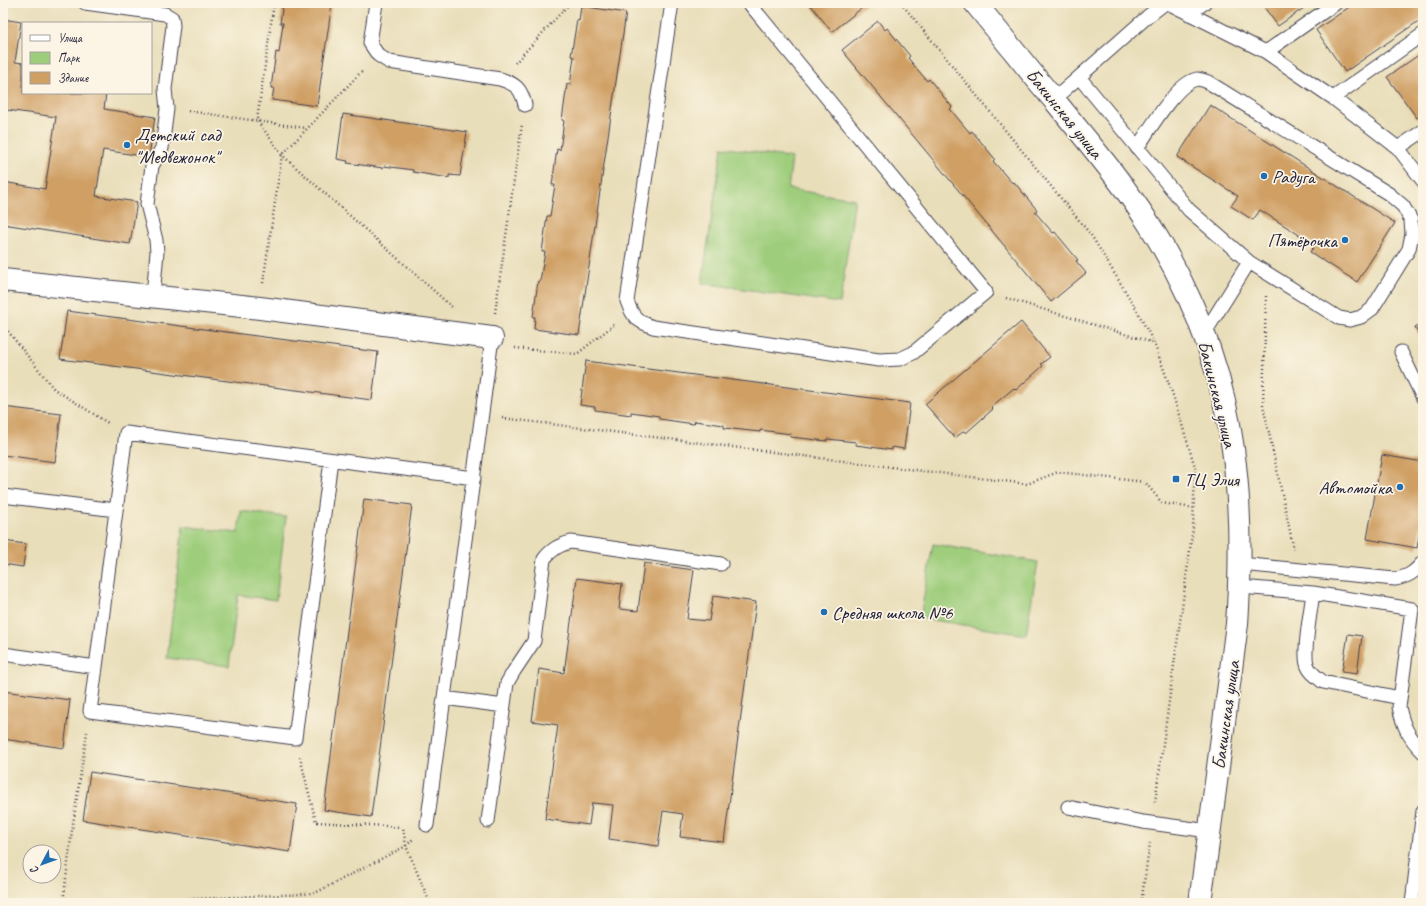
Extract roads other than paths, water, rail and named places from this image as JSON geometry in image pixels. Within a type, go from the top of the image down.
[{"type":"street","name":"Бакинская улица","points":[[975,3],[1095,150],[1149,224],[1172,262],[1187,293],[1214,363],[1226,408],[1233,449],[1238,516],[1240,587],[1237,624],[1200,903]]},
{"type":"street","points":[[3,280],[260,308],[491,342]]},
{"type":"lane","points":[[85,3],[165,14],[172,18],[173,26],[165,88],[167,109],[162,148],[152,166],[147,204],[157,252],[153,296]]},
{"type":"lane","points":[[376,3],[370,42],[378,55],[389,62],[500,79],[513,83],[522,93],[525,105]]},
{"type":"lane","points":[[672,3],[627,301],[631,311],[640,322],[653,328],[879,360],[900,359],[913,353],[986,292],[749,3]]},
{"type":"lane","points":[[1053,100],[1147,17],[1167,3],[1266,52],[1333,98],[1398,148],[1423,181]]},
{"type":"lane","points":[[1189,14],[1204,3]]},
{"type":"lane","points":[[1266,52],[1336,3]]},
{"type":"lane","points":[[1333,98],[1423,34]]},
{"type":"lane","points":[[1079,77],[1137,148],[1189,210],[1249,262],[1339,318],[1350,320],[1361,317],[1372,309],[1409,249],[1412,234],[1411,220],[1403,206],[1389,194],[1208,82],[1198,79],[1187,83],[1177,92],[1137,148]]},
{"type":"lane","points":[[1398,148],[1423,131]]},
{"type":"lane","points":[[1204,334],[1249,262]]},
{"type":"lane","points":[[427,825],[491,342]]},
{"type":"lane","points":[[1402,352],[1423,398]]},
{"type":"lane","points":[[330,460],[295,738],[90,711],[126,433],[474,478]]},
{"type":"lane","points":[[3,496],[116,510]]},
{"type":"lane","points":[[488,821],[507,683],[534,642],[544,559],[550,551],[559,545],[571,542],[722,564]]},
{"type":"lane","points":[[1240,564],[1395,579],[1405,578],[1423,562]]},
{"type":"lane","points":[[1240,587],[1418,607],[1399,707],[1402,721],[1412,740],[1423,752]]},
{"type":"lane","points":[[1313,594],[1306,654],[1307,666],[1314,675],[1323,682],[1400,698]]},
{"type":"lane","points":[[3,654],[96,667]]},
{"type":"lane","points":[[444,698],[504,706]]},
{"type":"lane","points":[[1068,807],[1152,823],[1209,831]]},
{"type":"lane","points":[[1412,903],[1423,811]]},
{"type":"place","name":"Детский сад \"Медвежонок\"","points":[[127,145]]},
{"type":"place","name":"Радуга","points":[[1264,176]]},
{"type":"place","name":"Пятёрочка","points":[[1345,240]]},
{"type":"place","name":"ТЦ Элия","points":[[1176,479]]},
{"type":"place","name":"Автомойка","points":[[1400,487]]},
{"type":"place","name":"Средняя школа №6","points":[[824,612]]}]
